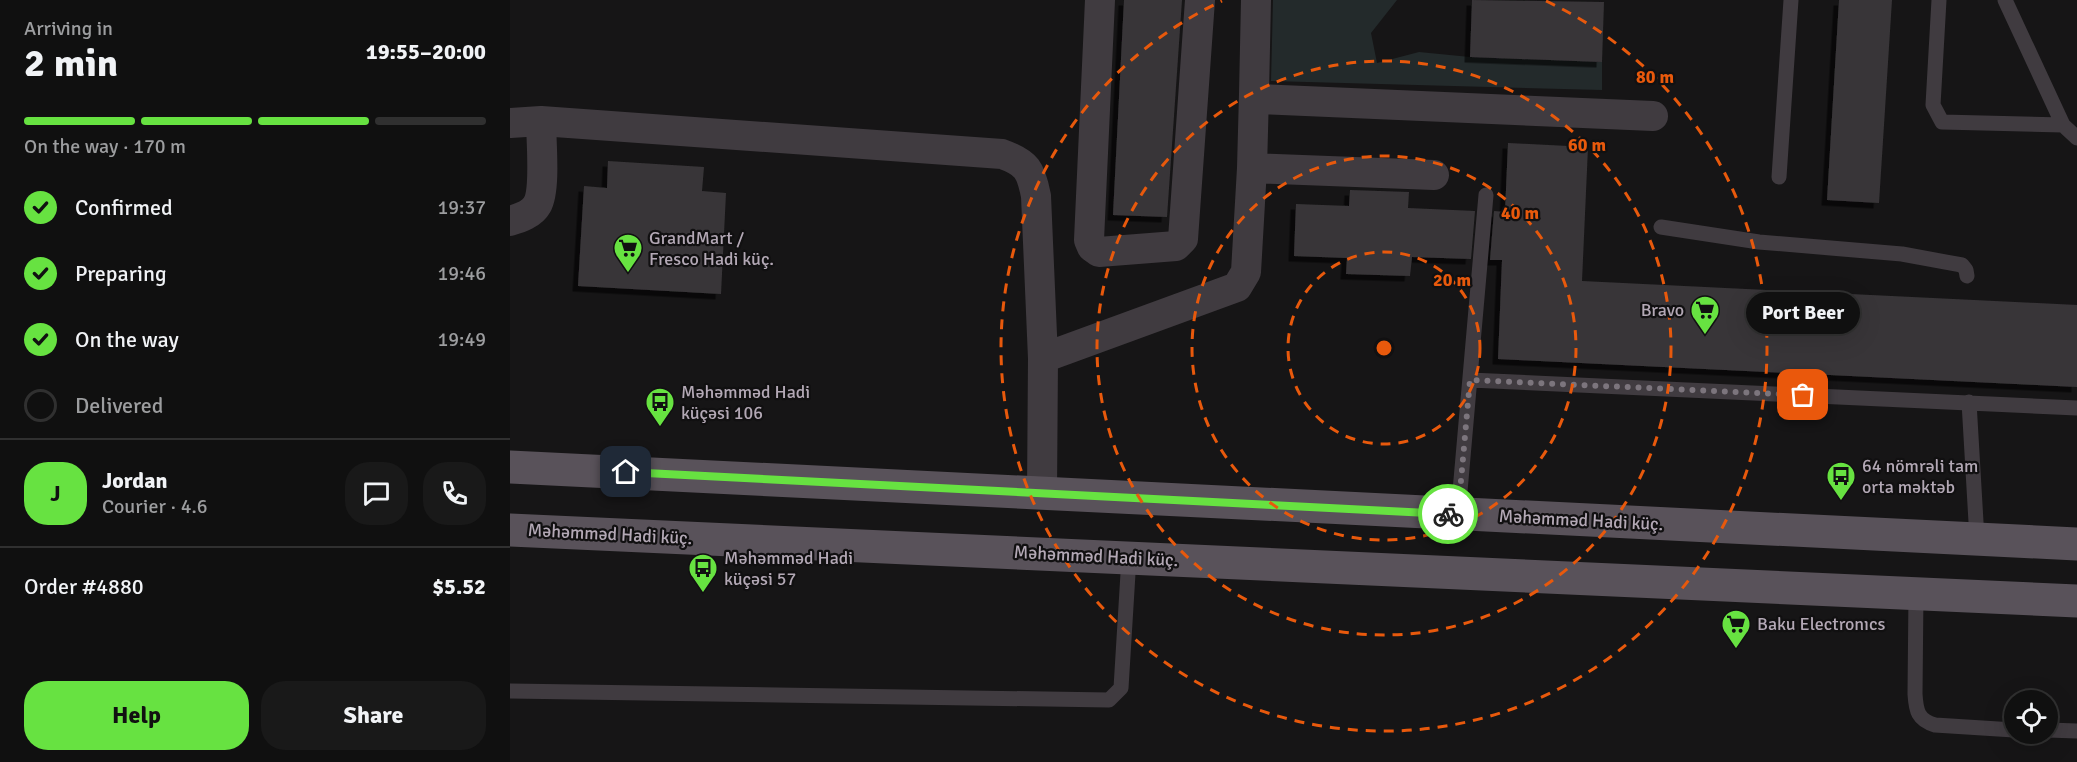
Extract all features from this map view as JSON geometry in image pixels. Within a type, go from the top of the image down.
[{"type":"main road","name":"Məhəmməd Hadi küç.","points":[[510,467],[2077,544]]},
{"type":"main road","name":"Məhəmməd Hadi küç.","points":[[510,530],[2077,601]]},
{"type":"street","points":[[1100,0],[1089,240],[1092,247],[1099,252],[1176,246],[1183,240],[1200,0]]},
{"type":"street","points":[[1042,358],[1237,287],[1246,272],[1252,168],[1256,0]]},
{"type":"street","points":[[1254,94],[1261,99],[1653,116]]},
{"type":"street","points":[[510,221],[524,217],[537,206],[541,190],[541,121]]},
{"type":"street","points":[[510,123],[541,121],[1002,154],[1019,160],[1031,174],[1036,196],[1042,358],[1042,493]]},
{"type":"street","points":[[1252,168],[1434,175]]},
{"type":"lane","points":[[1779,177],[1791,0]]},
{"type":"lane","points":[[1939,0],[1933,105],[1942,122],[2063,125]]},
{"type":"lane","points":[[2005,0],[2063,125],[2077,138]]},
{"type":"lane","points":[[1458,514],[1486,195]]},
{"type":"lane","points":[[1661,227],[1759,242],[1902,254],[1962,265],[1967,276]]},
{"type":"lane","points":[[1470,380],[2077,408]]},
{"type":"lane","points":[[1969,402],[1977,539]]},
{"type":"lane","points":[[510,691],[1109,700],[1121,688],[1129,557]]},
{"type":"lane","points":[[1916,593],[1915,694],[1919,715],[1925,722],[1935,725],[2004,729]]},
{"type":"lane","points":[[2058,730],[2077,731]]},
{"type":"shaded area","points":[[1273,0],[1397,0],[1371,33],[1377,63],[1419,52],[1470,57],[1602,62],[1602,90],[1271,81]]},
{"type":"building","points":[[1124,0],[1182,0],[1167,217],[1113,215]]},
{"type":"building","points":[[1472,0],[1604,2],[1602,62],[1470,57]]},
{"type":"building","points":[[1839,0],[1892,0],[1879,203],[1827,200]]},
{"type":"building","points":[[1508,143],[1588,147],[1582,281],[2077,305],[2077,387],[1498,359],[1502,260],[1490,260],[1494,211],[1505,212]]},
{"type":"building","points":[[608,161],[704,167],[702,191],[726,193],[721,294],[578,286],[584,186],[607,188]]},
{"type":"building","points":[[1350,190],[1409,192],[1408,208],[1475,211],[1471,259],[1412,257],[1410,276],[1346,274],[1347,258],[1294,256],[1296,204],[1349,206]]},
{"type":"way so far","points":[[1448,514],[1458,514],[1470,380],[1803,395]]},
{"type":"place","name":"GrandMart / Fresco Hadi küç.","points":[[628,274]]},
{"type":"place","name":"Bravo","points":[[1705,336]]},
{"type":"place","name":"Port Beer","points":[[1803,395]]},
{"type":"place","name":"Məhəmməd Hadi küçəsi 106","points":[[660,428]]},
{"type":"place","name":"64 nömrəli tam orta məktəb","points":[[1841,502]]},
{"type":"place","name":"Məhəmməd Hadi küçəsi 57","points":[[703,594]]},
{"type":"place","name":"Baku Electronıcs","points":[[1736,650]]},
{"type":"route","points":[[626,472],[1448,514]]}]
